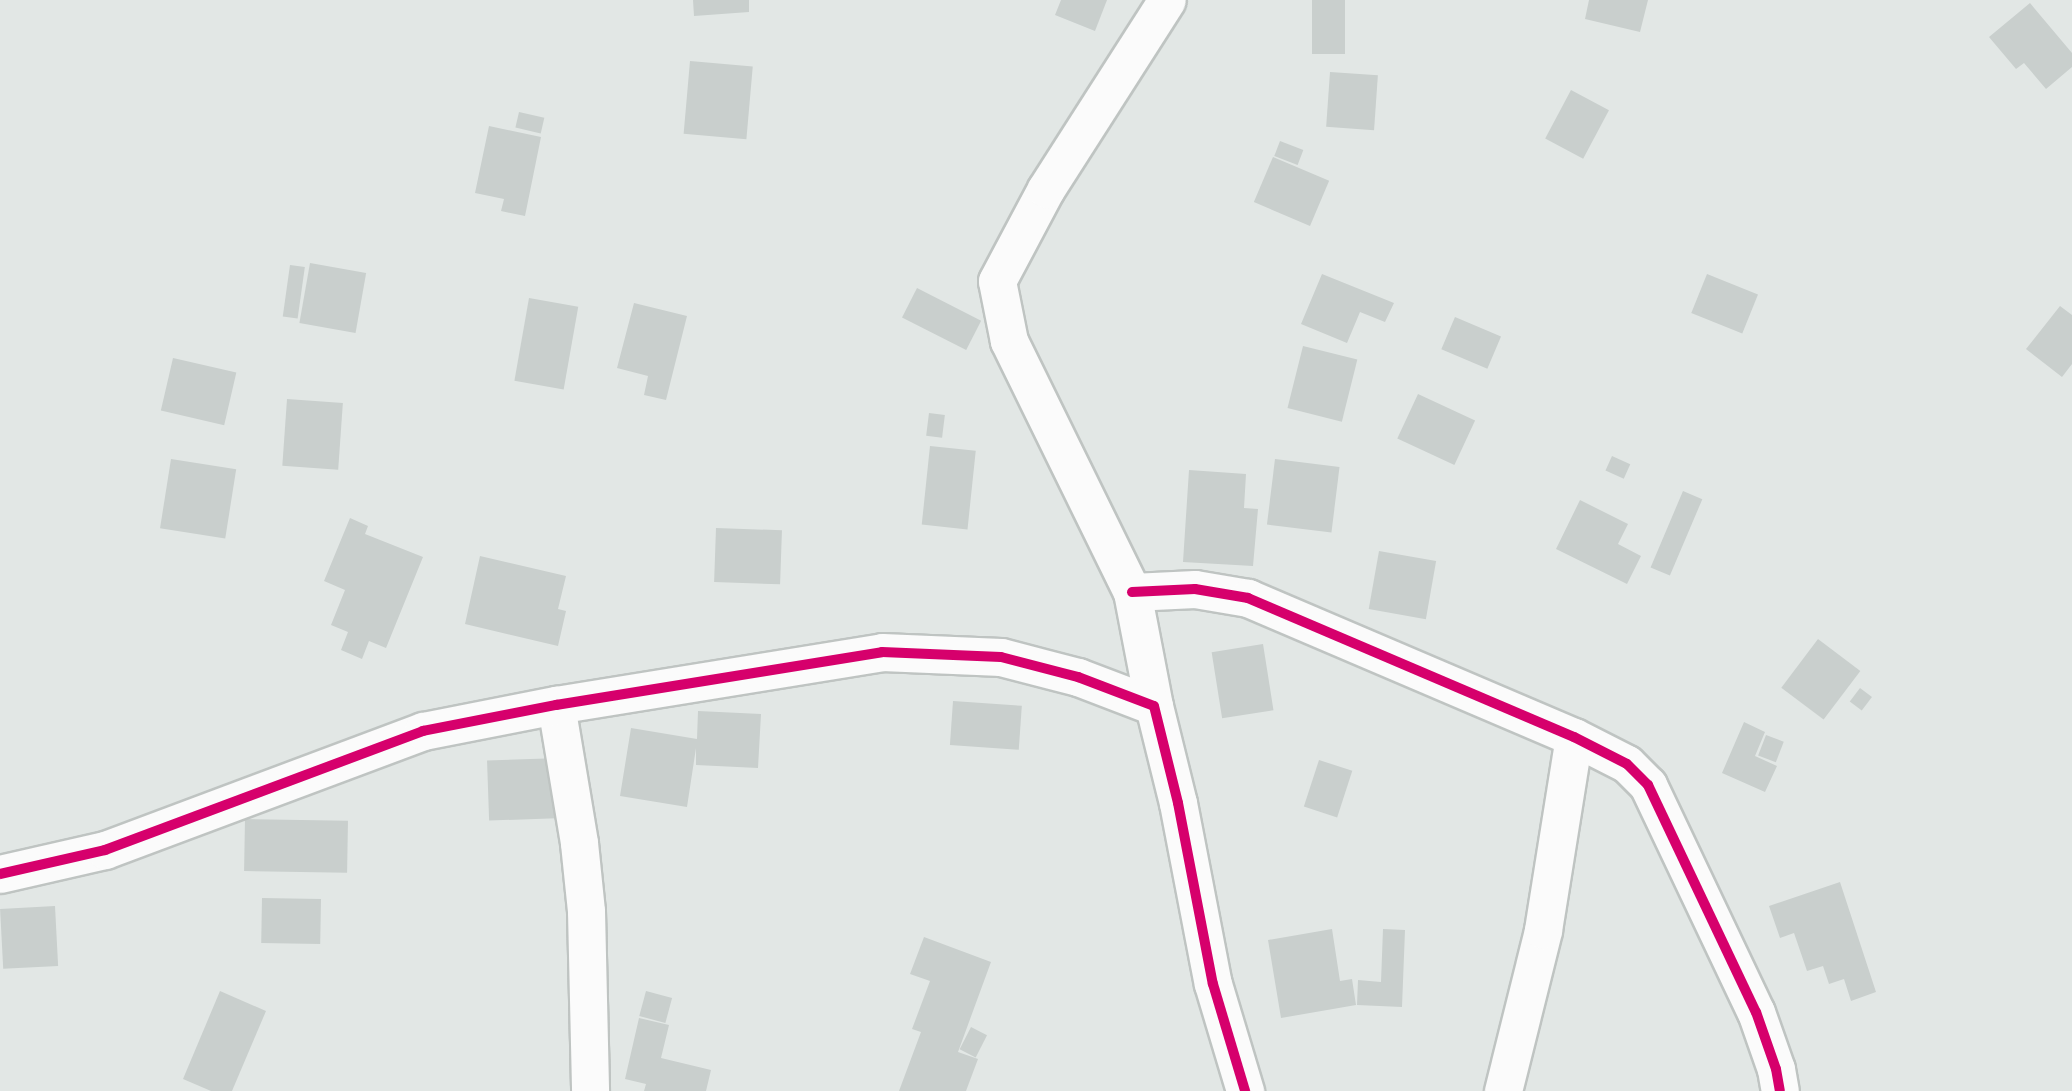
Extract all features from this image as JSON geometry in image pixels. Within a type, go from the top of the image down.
[{"type":"street","points":[[1167,0],[1046,190],[998,281],[1009,341],[1132,592],[1154,706],[1178,803],[1213,984],[1245,1091]]},
{"type":"street","points":[[1132,592],[1195,589],[1248,598],[1574,737],[1627,764],[1648,785],[1756,1012],[1776,1069],[1780,1091]]},
{"type":"street","points":[[0,874],[105,850],[423,731],[556,705],[882,652],[1001,657],[1078,677],[1154,706]]},
{"type":"street","points":[[556,705],[579,843],[586,911],[590,1091]]},
{"type":"street","points":[[1503,1091],[1543,930],[1574,737]]},
{"type":"building","points":[[693,0],[749,0],[749,12],[694,16]]},
{"type":"building","points":[[1061,0],[1107,0],[1095,31],[1055,15]]},
{"type":"building","points":[[1312,0],[1345,0],[1345,54],[1312,54]]},
{"type":"building","points":[[1589,0],[1648,0],[1640,32],[1585,19]]},
{"type":"building","points":[[2030,3],[2072,53],[2072,67],[2046,89],[2024,63],[2016,69],[1989,37]]},
{"type":"building","points":[[690,61],[753,66],[746,139],[684,134]]},
{"type":"building","points":[[1330,72],[1378,75],[1374,130],[1326,127]]},
{"type":"building","points":[[1571,90],[1609,110],[1583,159],[1545,139]]},
{"type":"building","points":[[519,112],[544,118],[541,133],[515,128]]},
{"type":"building","points":[[489,126],[541,137],[525,216],[501,211],[504,199],[475,193]]},
{"type":"building","points":[[1280,141],[1303,150],[1298,165],[1274,156]]},
{"type":"building","points":[[1273,157],[1329,181],[1310,226],[1254,202]]},
{"type":"building","points":[[310,263],[366,273],[356,333],[299,323]]},
{"type":"building","points":[[290,265],[305,267],[298,319],[283,316]]},
{"type":"building","points":[[1322,274],[1394,303],[1385,322],[1360,312],[1347,343],[1301,324]]},
{"type":"building","points":[[1707,274],[1758,295],[1742,334],[1691,313]]},
{"type":"building","points":[[917,288],[981,321],[966,350],[902,317]]},
{"type":"building","points":[[529,298],[578,307],[564,389],[514,381]]},
{"type":"building","points":[[634,303],[687,316],[666,400],[644,395],[648,376],[617,368]]},
{"type":"building","points":[[2060,306],[2072,315],[2072,364],[2062,377],[2026,349]]},
{"type":"building","points":[[1455,317],[1501,337],[1487,369],[1441,349]]},
{"type":"building","points":[[1303,346],[1357,360],[1342,422],[1288,408]]},
{"type":"building","points":[[173,358],[236,373],[224,425],[161,411]]},
{"type":"building","points":[[1418,394],[1475,421],[1454,465],[1397,438]]},
{"type":"building","points":[[287,399],[343,403],[338,470],[282,466]]},
{"type":"building","points":[[929,413],[945,415],[942,438],[926,436]]},
{"type":"building","points":[[930,446],[976,451],[967,529],[922,525]]},
{"type":"building","points":[[1612,456],[1630,464],[1624,479],[1605,471]]},
{"type":"building","points":[[171,459],[236,469],[225,538],[160,528]]},
{"type":"building","points":[[1275,459],[1340,467],[1331,532],[1267,525]]},
{"type":"building","points":[[1189,470],[1246,474],[1244,508],[1258,509],[1253,566],[1183,562]]},
{"type":"building","points":[[1683,491],[1702,499],[1670,576],[1651,567]]},
{"type":"building","points":[[1580,500],[1628,524],[1618,544],[1641,556],[1627,584],[1556,549]]},
{"type":"building","points":[[350,518],[368,526],[365,534],[423,557],[386,648],[369,641],[362,659],[341,650],[348,632],[331,625],[345,590],[324,581]]},
{"type":"building","points":[[716,528],[782,530],[780,584],[714,582]]},
{"type":"building","points":[[1379,551],[1436,561],[1426,619],[1369,609]]},
{"type":"building","points":[[480,556],[566,576],[558,609],[566,611],[558,646],[465,624]]},
{"type":"building","points":[[1818,639],[1860,671],[1824,720],[1781,688]]},
{"type":"building","points":[[1263,644],[1273,710],[1222,718],[1212,652]]},
{"type":"building","points":[[1860,688],[1872,697],[1862,711],[1850,702]]},
{"type":"building","points":[[953,701],[1022,706],[1019,750],[950,745]]},
{"type":"building","points":[[698,711],[761,714],[758,768],[696,765],[696,748],[687,807],[620,796],[631,728],[697,739]]},
{"type":"building","points":[[1744,722],[1765,732],[1755,756],[1777,766],[1765,792],[1722,773]]},
{"type":"building","points":[[1766,735],[1784,742],[1776,762],[1758,756]]},
{"type":"building","points":[[561,758],[563,818],[489,821],[487,761]]},
{"type":"building","points":[[1319,760],[1352,771],[1337,817],[1304,807]]},
{"type":"building","points":[[245,819],[348,821],[347,873],[244,871]]},
{"type":"building","points":[[1840,882],[1876,992],[1851,1001],[1844,979],[1829,984],[1823,966],[1807,971],[1794,933],[1780,938],[1769,906]]},
{"type":"building","points":[[262,898],[321,899],[320,944],[261,943]]},
{"type":"building","points":[[55,906],[58,966],[3,969],[0,909]]},
{"type":"building","points":[[1332,929],[1340,981],[1352,979],[1356,1005],[1281,1018],[1268,940]]},
{"type":"building","points":[[1383,929],[1405,930],[1402,1007],[1357,1005],[1358,980],[1381,982]]},
{"type":"building","points":[[924,937],[991,962],[958,1052],[978,1059],[966,1091],[899,1091],[921,1032],[912,1029],[930,981],[910,974]]},
{"type":"building","points":[[220,991],[266,1011],[232,1091],[211,1091],[183,1079]]},
{"type":"building","points":[[646,991],[672,998],[665,1023],[639,1016]]},
{"type":"building","points":[[639,1018],[669,1025],[661,1058],[711,1070],[706,1091],[644,1091],[646,1084],[625,1079]]},
{"type":"building","points":[[971,1027],[987,1035],[976,1057],[960,1049]]},
{"type":"cycle path","points":[[1132,592],[1195,589],[1248,598],[1574,737],[1627,764],[1648,785],[1756,1012],[1776,1069],[1780,1091]]},
{"type":"cycle path","points":[[0,874],[105,850],[423,731],[556,705],[882,652],[1001,657],[1078,677],[1154,706],[1178,803],[1213,984],[1245,1091]]}]
